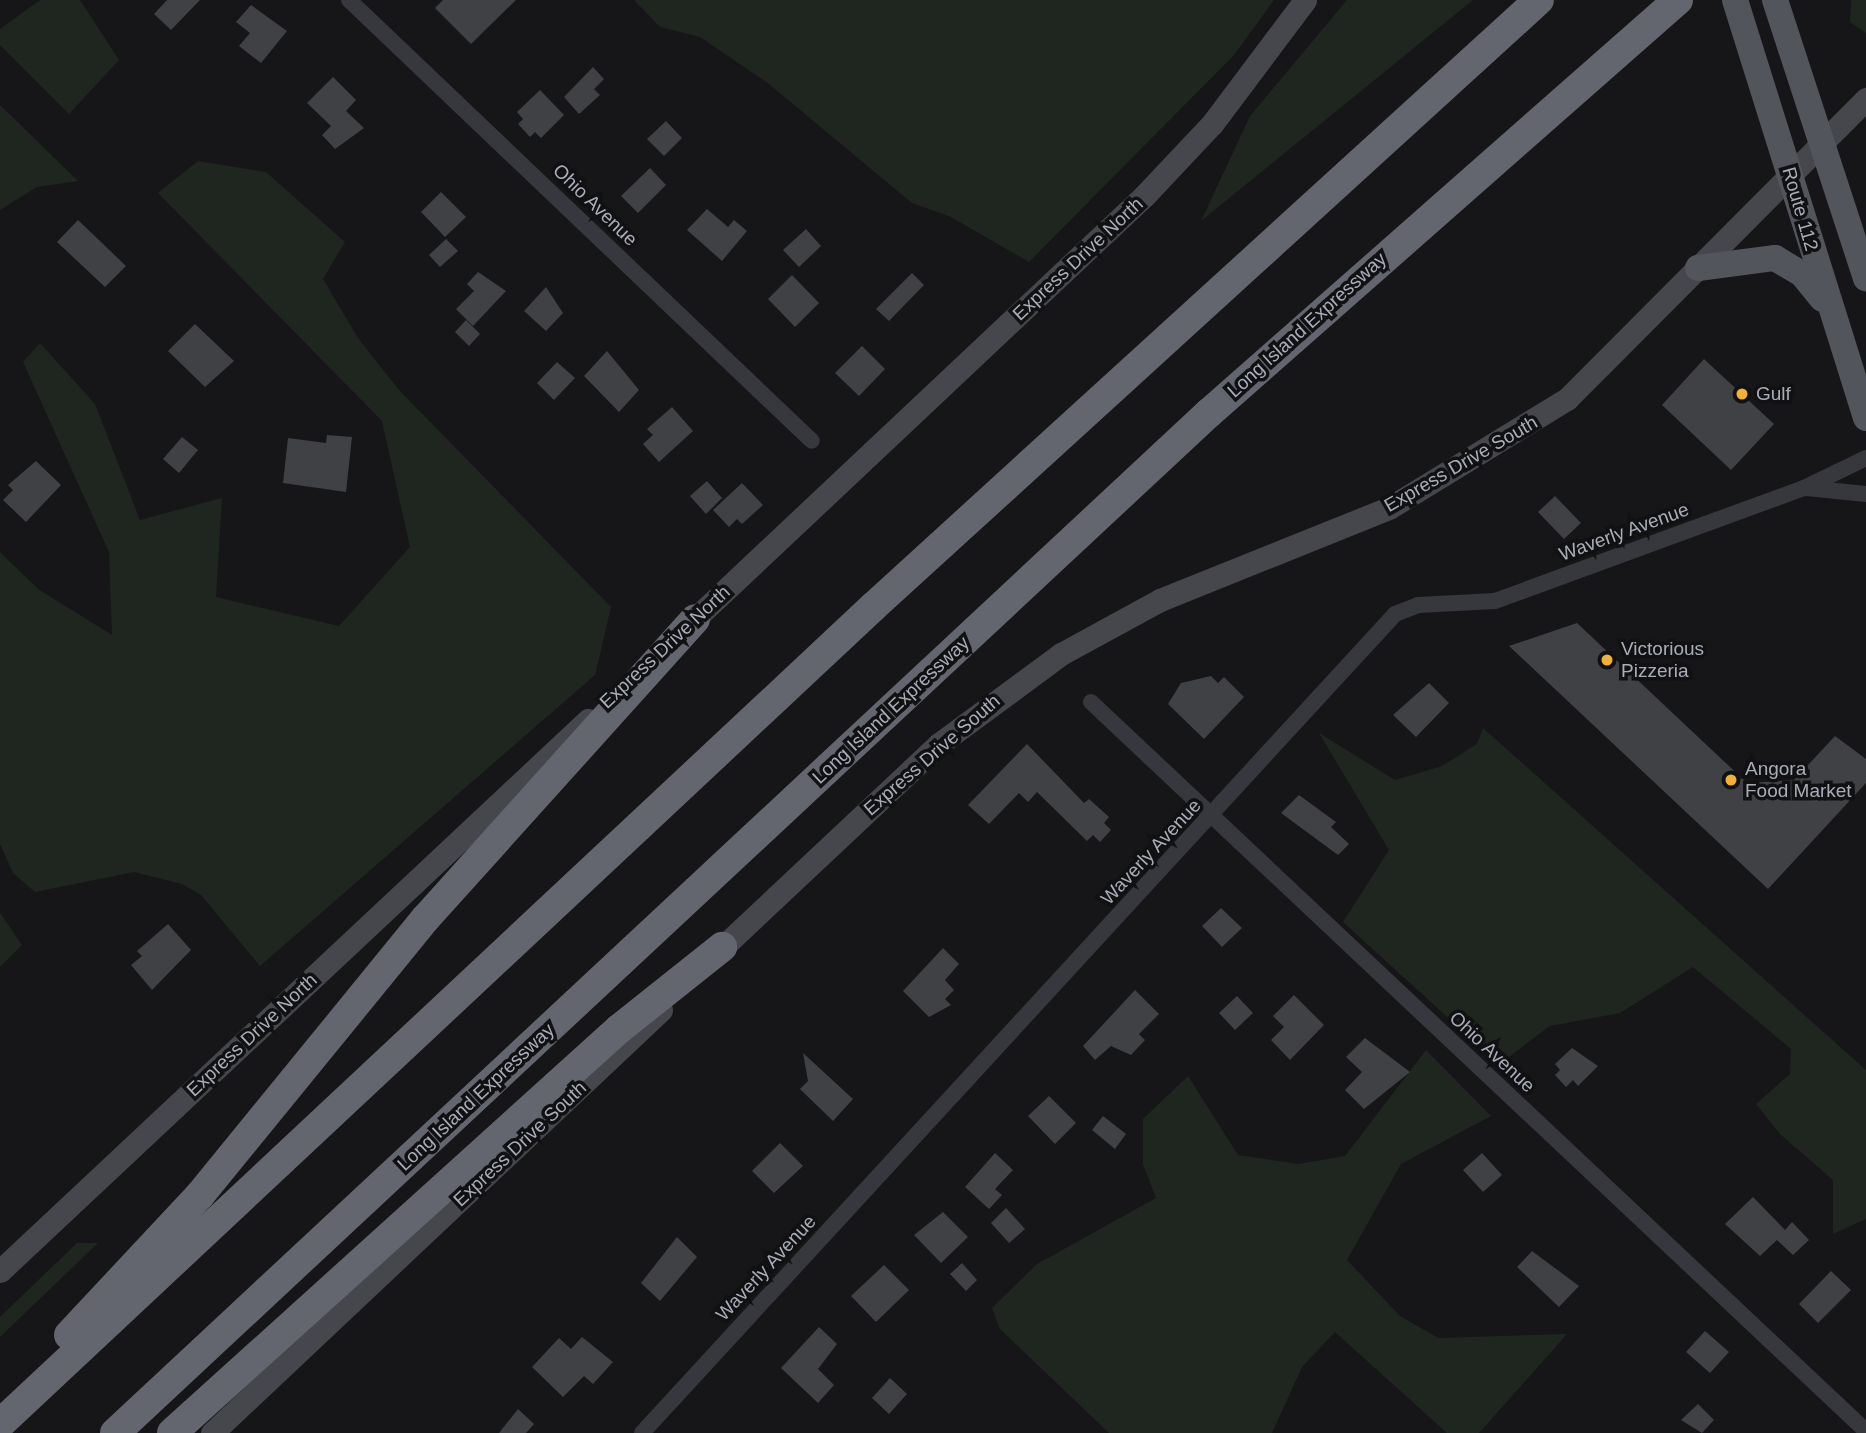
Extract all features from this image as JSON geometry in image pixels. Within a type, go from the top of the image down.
[{"type":"highway","points":[[0,1424],[883,598],[1539,0]]},
{"type":"highway","name":"Long Island Expressway","points":[[115,1433],[1199,422],[1678,0]]},
{"type":"highway","points":[[0,1413],[200,1195],[433,909],[695,619]]},
{"type":"highway","points":[[172,1433],[618,1029],[722,947]]},
{"type":"main road","name":"Express Drive North","points":[[0,1271],[1145,195],[1212,124],[1305,0]]},
{"type":"main road","name":"Route 112","points":[[1735,0],[1866,418]]},
{"type":"main road","name":"Route 112","points":[[1775,0],[1866,279]]},
{"type":"main road","name":"Express Drive South","points":[[212,1433],[939,744],[1019,682],[1127,616],[1389,508],[1496,448],[1605,366],[1789,173],[1866,99]]},
{"type":"main road","points":[[1698,268],[1776,258],[1802,274],[1830,310]]},
{"type":"street","name":"Ohio Avenue","points":[[349,0],[812,441]]},
{"type":"street","name":"Waverly Avenue","points":[[642,1433],[1212,817],[1395,614],[1418,605],[1495,601],[1804,488],[1866,458]]},
{"type":"street","name":"Waverly Avenue","points":[[1804,488],[1866,494]]},
{"type":"street","name":"Ohio Avenue","points":[[1091,702],[1866,1431]]},
{"type":"shaded area","points":[[40,0],[80,0],[119,60],[69,114],[0,45],[0,29]]},
{"type":"shaded area","points":[[634,0],[1274,0],[1234,55],[1029,262],[951,217],[912,203],[769,84],[700,37],[660,27]]},
{"type":"shaded area","points":[[1347,0],[1473,0],[1201,221],[1250,116]]},
{"type":"shaded area","points":[[1851,0],[1866,0],[1866,33],[1850,22]]},
{"type":"shaded area","points":[[0,105],[78,181],[37,187],[0,210]]},
{"type":"shaded area","points":[[198,161],[266,172],[345,242],[323,279],[358,338],[399,390],[611,607],[595,675],[260,966],[201,895],[182,884],[134,872],[35,892],[13,873],[0,844],[0,552],[38,589],[112,635],[109,552],[23,362],[40,343],[95,404],[140,520],[222,498],[216,597],[339,626],[410,547],[382,421],[158,193]]},
{"type":"shaded area","points":[[1483,728],[1866,1070],[1866,1219],[1833,1234],[1833,1180],[1780,1134],[1756,1104],[1790,1074],[1791,1049],[1693,967],[1620,1013],[1550,1026],[1499,1064],[1343,922],[1389,850],[1319,733],[1395,780],[1442,766],[1477,744]]},
{"type":"shaded area","points":[[0,913],[22,945],[0,967]]},
{"type":"shaded area","points":[[1426,1050],[1491,1116],[1401,1164],[1347,1260],[1400,1316],[1438,1338],[1567,1334],[1479,1433],[1447,1433],[1335,1332],[1302,1367],[1272,1433],[1109,1433],[1000,1329],[992,1308],[1037,1264],[1156,1198],[1143,1164],[1143,1119],[1188,1076],[1238,1155],[1298,1164],[1345,1156]]},
{"type":"shaded area","points":[[77,1243],[98,1243],[0,1337],[0,1317]]},
{"type":"building","points":[[167,0],[200,0],[171,30],[154,14]]},
{"type":"building","points":[[443,0],[516,0],[471,44],[435,8]]},
{"type":"building","points":[[251,5],[287,31],[261,63],[239,46],[250,33],[236,22]]},
{"type":"building","points":[[593,67],[604,79],[594,89],[600,95],[579,114],[564,97]]},
{"type":"building","points":[[333,77],[356,100],[346,111],[364,128],[335,149],[322,135],[331,126],[307,103]]},
{"type":"building","points":[[540,90],[564,115],[541,138],[535,132],[530,137],[518,124],[523,119],[517,112]]},
{"type":"building","points":[[666,121],[682,138],[664,156],[647,139]]},
{"type":"building","points":[[650,168],[666,185],[638,213],[621,196]]},
{"type":"building","points":[[441,192],[466,217],[445,237],[421,212]]},
{"type":"building","points":[[707,209],[728,227],[734,220],[747,231],[722,261],[687,230]]},
{"type":"building","points":[[78,220],[126,266],[105,287],[57,242]]},
{"type":"building","points":[[806,229],[821,246],[799,267],[783,250]]},
{"type":"building","points":[[446,239],[458,251],[440,267],[429,255]]},
{"type":"building","points":[[478,272],[506,291],[473,326],[456,309],[474,291],[467,284]]},
{"type":"building","points":[[912,273],[924,285],[889,321],[876,309]]},
{"type":"building","points":[[792,275],[819,303],[795,327],[768,299]]},
{"type":"building","points":[[546,287],[563,313],[546,331],[524,311]]},
{"type":"building","points":[[466,320],[480,334],[469,346],[455,332]]},
{"type":"building","points":[[195,324],[234,361],[205,387],[168,351]]},
{"type":"building","points":[[862,346],[885,369],[859,396],[835,373]]},
{"type":"building","points":[[607,351],[639,390],[619,412],[584,376]]},
{"type":"building","points":[[1704,359],[1774,424],[1731,470],[1662,405]]},
{"type":"building","points":[[557,362],[575,378],[554,400],[537,383]]},
{"type":"building","points":[[672,407],[693,431],[659,462],[643,444],[653,435],[647,429]]},
{"type":"building","points":[[327,435],[352,437],[346,492],[283,483],[288,438],[326,443]]},
{"type":"building","points":[[182,437],[198,450],[179,473],[163,459]]},
{"type":"building","points":[[36,461],[61,485],[26,522],[3,500],[13,490],[8,485]]},
{"type":"building","points":[[707,481],[722,498],[706,514],[690,496]]},
{"type":"building","points":[[742,483],[763,505],[742,524],[737,519],[729,527],[713,510]]},
{"type":"building","points":[[1555,496],[1581,523],[1564,539],[1538,512]]},
{"type":"building","points":[[1577,623],[1747,783],[1794,780],[1835,736],[1866,759],[1866,783],[1768,889],[1509,646]]},
{"type":"building","points":[[1211,676],[1218,683],[1224,677],[1244,697],[1204,739],[1168,704],[1181,683]]},
{"type":"building","points":[[1429,683],[1449,703],[1416,737],[1393,715]]},
{"type":"building","points":[[1027,744],[1084,803],[1089,799],[1109,817],[1104,823],[1111,830],[1100,842],[1093,835],[1087,841],[1037,792],[1028,802],[1019,793],[989,824],[968,805]]},
{"type":"building","points":[[1299,795],[1336,822],[1331,827],[1349,844],[1338,855],[1281,813]]},
{"type":"building","points":[[1221,908],[1242,928],[1222,947],[1202,926]]},
{"type":"building","points":[[168,924],[191,950],[152,990],[131,965],[142,956],[137,951]]},
{"type":"building","points":[[943,948],[959,964],[945,980],[954,990],[945,999],[951,1005],[929,1017],[903,991]]},
{"type":"building","points":[[1135,990],[1159,1014],[1139,1034],[1145,1040],[1131,1055],[1111,1046],[1095,1060],[1083,1046]]},
{"type":"building","points":[[1294,995],[1324,1025],[1290,1060],[1271,1040],[1284,1027],[1273,1016]]},
{"type":"building","points":[[1237,996],[1253,1013],[1235,1030],[1219,1013]]},
{"type":"building","points":[[1365,1038],[1410,1072],[1364,1109],[1345,1090],[1362,1072],[1346,1057]]},
{"type":"building","points":[[1572,1048],[1598,1066],[1578,1086],[1573,1080],[1566,1087],[1555,1075],[1560,1070],[1555,1064]]},
{"type":"building","points":[[803,1053],[853,1099],[833,1121],[800,1089],[808,1081]]},
{"type":"building","points":[[1049,1096],[1076,1123],[1055,1144],[1028,1116]]},
{"type":"building","points":[[1103,1116],[1126,1134],[1115,1149],[1092,1130]]},
{"type":"building","points":[[780,1143],[803,1166],[774,1193],[752,1171]]},
{"type":"building","points":[[995,1153],[1013,1170],[995,1189],[1002,1195],[989,1209],[965,1187]]},
{"type":"building","points":[[1482,1153],[1502,1175],[1483,1192],[1463,1170]]},
{"type":"building","points":[[1753,1197],[1785,1230],[1792,1222],[1809,1240],[1793,1255],[1777,1240],[1760,1256],[1725,1224]]},
{"type":"building","points":[[1006,1208],[1025,1229],[1009,1243],[991,1223]]},
{"type":"building","points":[[943,1212],[968,1237],[941,1263],[914,1235]]},
{"type":"building","points":[[677,1237],[697,1257],[660,1301],[641,1283]]},
{"type":"building","points":[[1532,1251],[1579,1286],[1559,1307],[1517,1267]]},
{"type":"building","points":[[962,1263],[977,1280],[966,1291],[950,1274]]},
{"type":"building","points":[[884,1265],[909,1290],[876,1322],[851,1296]]},
{"type":"building","points":[[1831,1271],[1851,1290],[1818,1323],[1799,1304]]},
{"type":"building","points":[[819,1327],[837,1344],[818,1369],[834,1385],[818,1403],[781,1368]]},
{"type":"building","points":[[1705,1331],[1729,1352],[1710,1373],[1686,1352]]},
{"type":"building","points":[[582,1337],[613,1362],[593,1384],[584,1376],[563,1397],[532,1367],[559,1338],[571,1349]]},
{"type":"building","points":[[890,1378],[907,1394],[889,1414],[872,1398]]},
{"type":"building","points":[[1698,1404],[1714,1420],[1702,1433],[1681,1420]]},
{"type":"building","points":[[518,1409],[534,1424],[526,1433],[499,1433]]},
{"type":"place","name":"Gulf","points":[[1742,394]]},
{"type":"place","name":"Victorious Pizzeria","points":[[1607,660]]},
{"type":"place","name":"Angora Food Market","points":[[1731,780]]}]
